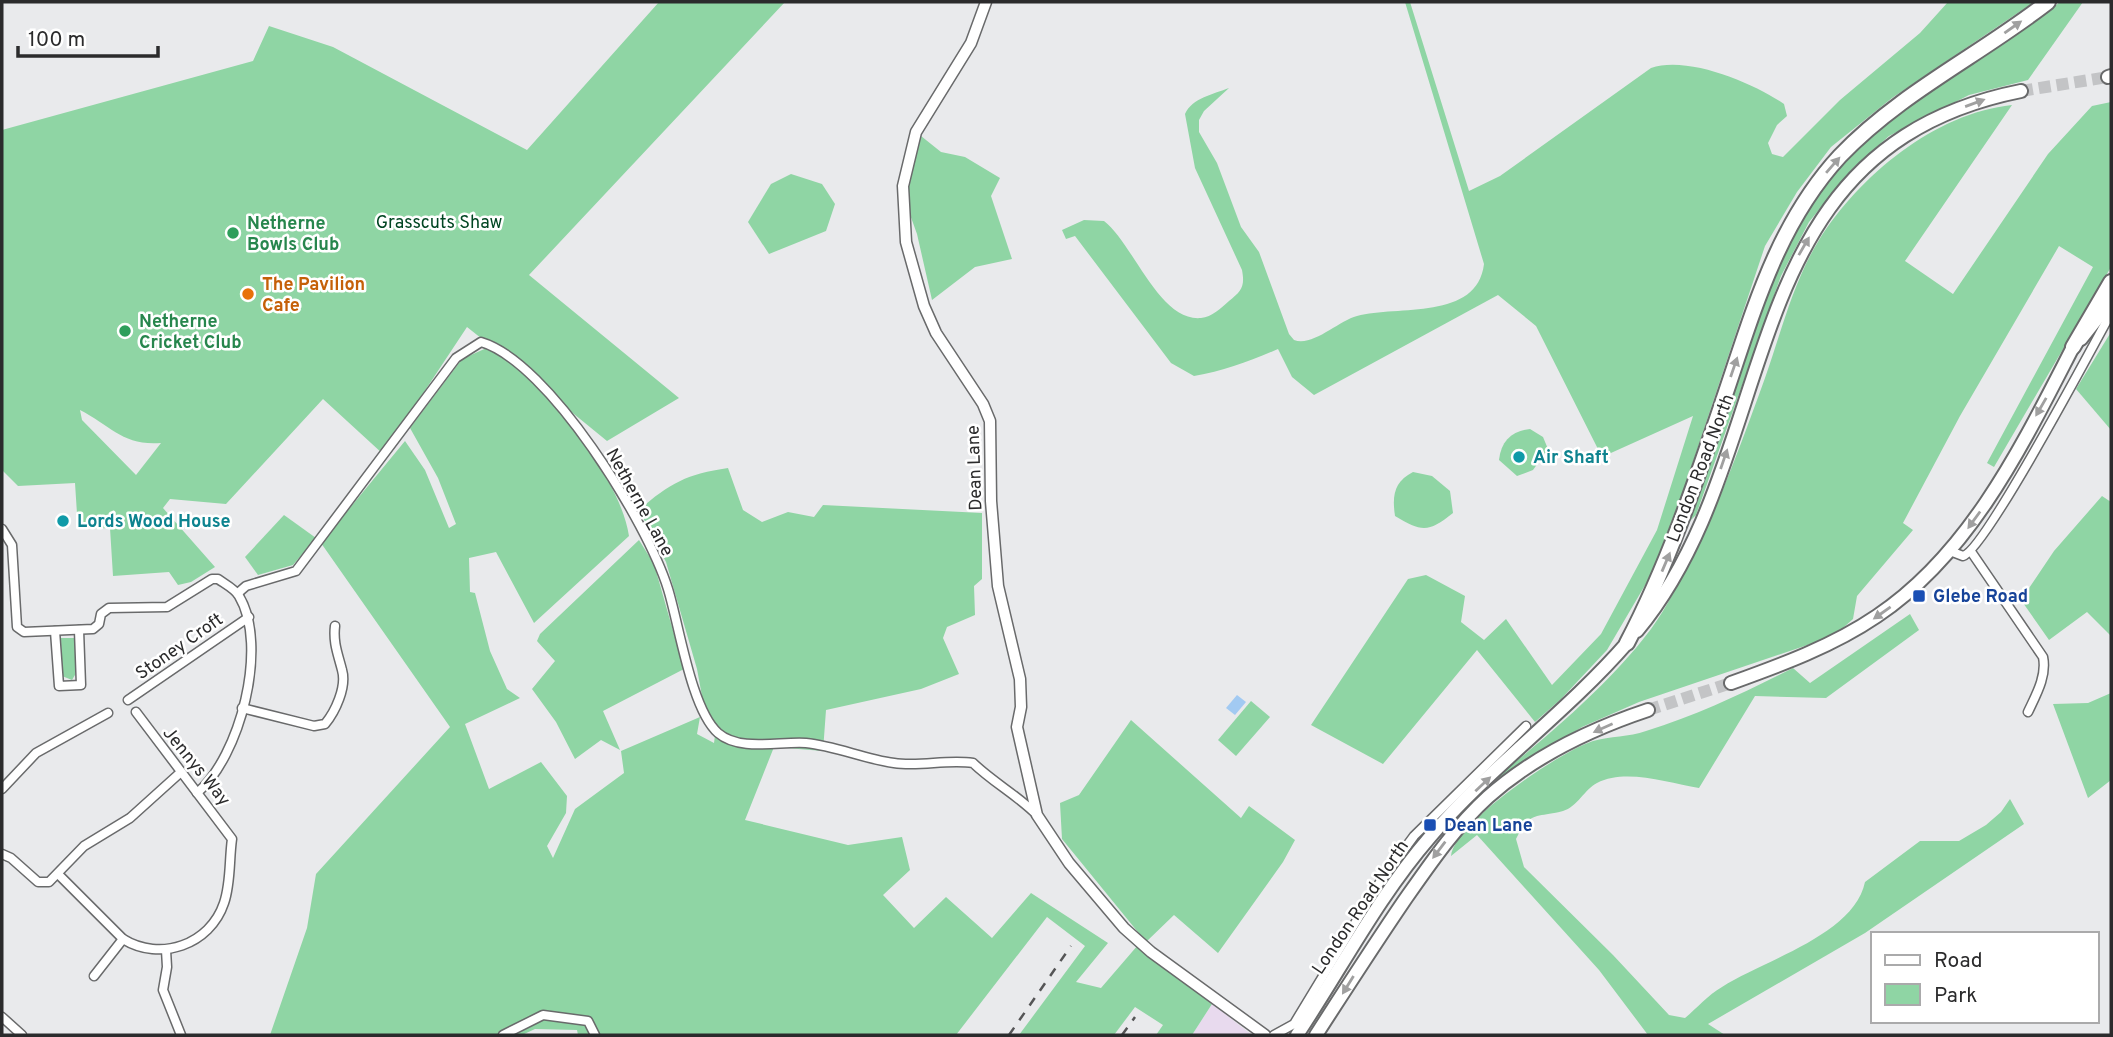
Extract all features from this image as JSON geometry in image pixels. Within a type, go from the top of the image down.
[{"type":"highway","points":[[1627,643],[1649,601],[1681,525],[1763,284],[1783,238],[1809,195],[1839,157],[1875,123],[2048,2]]},
{"type":"highway","points":[[2073,347],[2111,282]]},
{"type":"main road","name":"London Road North","points":[[1295,1030],[1308,1018],[1390,890],[1431,836],[1572,703],[1653,611],[1693,541],[1782,291],[1803,248],[1828,210],[1857,176],[1911,134],[1975,103],[2021,91]]},
{"type":"main road","points":[[1731,683],[1855,630],[1918,585],[1950,551],[1996,486],[2073,347],[2090,331],[2111,301]]},
{"type":"main road","name":"London Road North","points":[[1317,1035],[1379,936],[1429,864],[1474,810],[1509,780],[1547,755],[1648,710]]},
{"type":"street","name":"Dean Lane","points":[[986,2],[971,43],[916,132],[903,186],[906,242],[924,306],[936,333],[983,404],[990,421],[991,501],[998,586],[1020,679],[1021,707],[1017,727],[1037,815],[1063,856],[1124,928],[1151,952],[1265,1035]]},
{"type":"street","points":[[1950,551],[1963,556],[1972,553],[2010,495],[2111,313]]},
{"type":"street","name":"Netherne Lane","points":[[238,593],[246,586],[296,571],[456,358],[481,342],[498,347],[540,380],[584,435],[642,532],[667,586],[692,680],[718,733],[737,741],[766,744],[806,743],[895,763],[973,763],[999,788],[1018,796],[1037,815]]},
{"type":"street","points":[[2,529],[12,545],[17,627],[23,632],[93,629],[99,624],[101,614],[109,608],[167,607],[212,579],[218,579],[238,593],[249,617],[251,669],[242,708],[225,755],[211,781],[197,793]]},
{"type":"street","points":[[1972,553],[2043,657],[2045,665],[2041,684],[2028,712]]},
{"type":"street","name":"Stoney Croft","points":[[128,700],[249,617]]},
{"type":"street","points":[[242,708],[314,726],[325,724],[333,715],[344,679],[336,659],[335,626]]},
{"type":"street","points":[[55,631],[59,686],[81,685],[79,630]]},
{"type":"street","name":"Jennys Way","points":[[136,712],[197,793],[236,837],[224,903],[212,927],[191,942],[166,950]]},
{"type":"street","points":[[2,788],[36,753],[108,713]]},
{"type":"street","name":"London Road North","points":[[1274,1035],[1295,1030],[1380,882],[1414,836],[1526,726]]},
{"type":"street","points":[[2,854],[38,882],[49,882],[84,846],[130,818],[181,772]]},
{"type":"street","points":[[58,874],[123,939],[134,946],[166,950],[167,967],[163,990],[181,1035]]},
{"type":"street","points":[[94,976],[123,939]]},
{"type":"street","points":[[503,1035],[543,1015],[587,1021],[595,1035]]},
{"type":"street","points":[[2,1017],[22,1035]]},
{"type":"shaded area","points":[[1212,1004],[1252,1035],[1192,1035]]},
{"type":"green space","name":"Grasscuts Shaw","points":[[659,2],[785,2],[529,275],[679,398],[607,441],[547,392],[607,479],[617,498],[629,536],[534,623],[496,552],[469,558],[470,592],[475,593],[490,651],[507,689],[520,698],[465,724],[489,789],[541,762],[567,796],[566,813],[547,846],[553,858],[575,809],[624,773],[621,751],[700,717],[697,734],[714,743],[716,728],[704,707],[697,669],[666,562],[639,510],[670,486],[701,473],[728,468],[743,510],[762,522],[788,512],[814,517],[823,505],[982,513],[982,579],[974,586],[975,615],[947,627],[943,638],[959,674],[921,689],[826,710],[823,751],[774,747],[745,820],[848,845],[902,837],[910,870],[883,895],[914,928],[946,897],[992,938],[1031,893],[1108,943],[1076,982],[1101,988],[1138,945],[1212,1004],[1192,1035],[1156,1035],[1163,1025],[1135,1007],[1114,1035],[1019,1035],[1085,946],[1047,917],[956,1035],[578,1035],[577,1030],[535,1029],[522,1035],[270,1035],[307,928],[316,874],[450,727],[321,543],[405,441],[425,470],[449,528],[456,524],[438,478],[410,428],[462,359],[491,346],[467,327],[383,454],[323,399],[226,504],[170,499],[163,508],[215,567],[191,582],[178,585],[169,572],[113,576],[110,528],[78,529],[75,483],[18,486],[2,470],[2,130],[253,61],[269,26],[333,47],[527,150]],"holes":[[[80,410],[127,438],[161,443],[136,475],[82,420]]]},
{"type":"green space","points":[[1405,2],[1410,2],[1469,191],[1500,176],[1651,68],[1666,65],[1683,65],[1720,73],[1756,88],[1784,104],[1787,116],[1777,125],[1768,143],[1772,154],[1783,157],[1840,100],[1920,33],[1948,2],[2034,2],[1892,98],[1831,147],[1797,192],[1765,246],[1683,492],[1651,575],[1607,650],[1561,699],[1535,722],[1477,650],[1383,764],[1311,725],[1408,579],[1426,575],[1465,596],[1461,622],[1484,640],[1506,619],[1552,685],[1601,634],[1657,530],[1693,416],[1602,457],[1536,326],[1498,295],[1314,395],[1292,377],[1278,349],[1237,365],[1194,376],[1171,363],[1075,236],[1066,239],[1062,230],[1084,220],[1104,221],[1115,232],[1159,295],[1172,308],[1186,316],[1201,318],[1220,309],[1240,291],[1243,284],[1242,270],[1195,168],[1185,114],[1198,100],[1229,88],[1204,111],[1199,120],[1199,132],[1217,163],[1241,227],[1259,252],[1289,334],[1294,340],[1317,337],[1357,316],[1433,307],[1452,303],[1467,295],[1478,282],[1484,264]]},
{"type":"green space","points":[[2060,2],[2083,2],[2028,80],[1969,95],[1889,136],[1853,168],[1809,222],[1781,276],[1696,515],[1688,523],[1771,286],[1798,226],[1815,199],[1857,149],[1881,128]]},
{"type":"green space","points":[[2111,102],[2111,267],[1994,467],[1987,463],[2093,267],[2059,246],[1960,416],[1903,523],[1913,530],[1857,596],[1853,619],[1834,636],[1639,702],[1582,727],[1499,779],[1499,775],[1565,720],[1610,677],[1649,632],[1663,611],[1720,497],[1802,273],[1819,240],[1855,193],[1877,171],[1928,134],[1983,110],[2012,105],[1905,261],[1953,294],[2048,154],[2092,106]]},
{"type":"green space","points":[[916,132],[941,152],[965,157],[1000,178],[991,196],[1012,259],[975,267],[932,300],[917,234],[904,198]]},
{"type":"green space","points":[[791,174],[822,184],[835,204],[826,231],[769,254],[748,222],[771,184]]},
{"type":"green space","points":[[2111,332],[2111,430],[2076,389]]},
{"type":"green space","points":[[1530,429],[1543,437],[1548,449],[1533,470],[1517,476],[1499,460],[1500,453],[1508,438]]},
{"type":"green space","points":[[1413,472],[1432,476],[1450,491],[1453,513],[1431,527],[1412,525],[1395,516],[1394,502],[1398,485]]},
{"type":"green space","points":[[2102,496],[2111,502],[2111,636],[2087,612],[2049,640],[2021,600],[2054,551]]},
{"type":"green space","points":[[284,515],[316,538],[293,565],[258,575],[245,557]]},
{"type":"green space","points":[[639,540],[654,564],[684,669],[603,711],[620,750],[601,740],[575,759],[556,722],[532,689],[555,661],[537,641],[540,634]]},
{"type":"green space","points":[[1910,614],[1919,630],[1826,698],[1755,696],[1699,788],[1647,778],[1608,779],[1593,786],[1568,809],[1530,819],[1516,839],[1524,867],[1669,1015],[1685,1018],[1722,987],[1826,931],[1844,917],[1857,901],[1865,882],[1920,841],[1959,841],[1986,825],[2001,812],[2010,799],[2024,824],[1865,933],[1708,1024],[1725,1035],[1648,1035],[1599,970],[1477,835],[1451,856],[1457,842],[1489,808],[1535,773],[1578,747],[1599,739],[1640,733],[1684,718],[1793,668],[1810,683]]},
{"type":"green space","points":[[61,638],[75,638],[75,675],[72,680],[62,676]]},
{"type":"green space","points":[[2111,693],[2111,780],[2088,798],[2053,704],[2088,703]]},
{"type":"green space","points":[[1251,701],[1270,717],[1236,756],[1218,740]]},
{"type":"green space","points":[[1131,720],[1241,818],[1249,806],[1295,840],[1283,862],[1218,953],[1174,915],[1146,942],[1062,839],[1060,803],[1079,795]]},
{"type":"water","points":[[1237,695],[1246,702],[1235,715],[1226,708]]},
{"type":"tunnel","points":[[2021,91],[2108,77]]},
{"type":"tunnel","points":[[1648,710],[1731,683]]},
{"type":"railway","points":[[1009,1035],[1071,946]]},
{"type":"railway","points":[[1122,1035],[1135,1017]]},
{"type":"place","name":"Netherne Bowls Club","points":[[233,233]]},
{"type":"place","name":"The Pavilion Cafe","points":[[248,294]]},
{"type":"place","name":"Netherne Cricket Club","points":[[125,331]]},
{"type":"place","name":"Air Shaft","points":[[1519,457]]},
{"type":"place","name":"Lords Wood House","points":[[63,521]]},
{"type":"place","name":"Glebe Road","points":[[1919,596]]},
{"type":"place","name":"Dean Lane","points":[[1430,825]]}]
